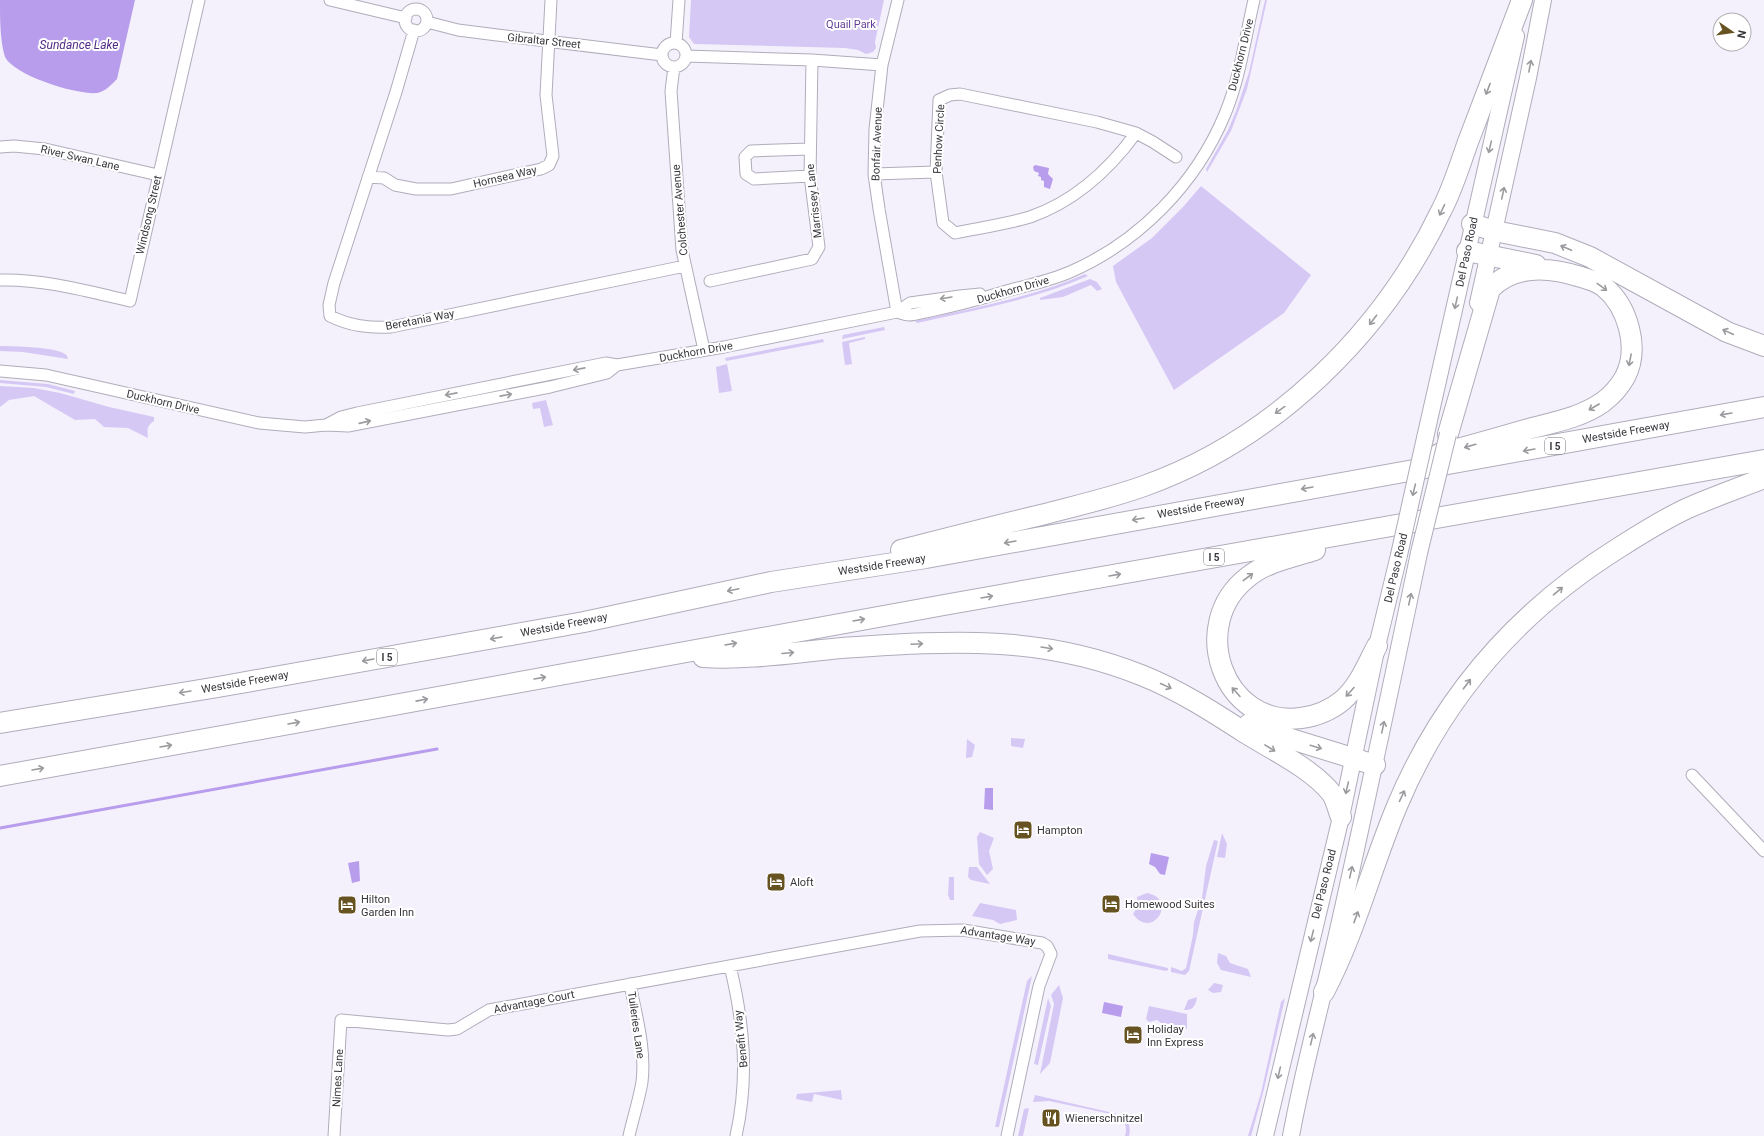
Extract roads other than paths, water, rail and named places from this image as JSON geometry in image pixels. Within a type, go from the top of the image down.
[{"type":"highway","points":[[772,582],[1080,505],[1144,486],[1180,472],[1216,453],[1252,431],[1288,404],[1316,381],[1366,328],[1414,263],[1443,208],[1523,0]]},
{"type":"highway","points":[[1472,224],[1495,231],[1555,243],[1590,257],[1727,332],[1764,346]]},
{"type":"highway","points":[[1345,481],[1578,415],[1603,402],[1625,377],[1630,363],[1631,337],[1624,316],[1612,294],[1602,285],[1575,275],[1533,264],[1489,257],[1468,251]]},
{"type":"highway","points":[[1448,434],[1490,288],[1499,279],[1510,274],[1540,269],[1553,270]]},
{"type":"highway","name":"Westside Freeway","points":[[0,723],[218,687],[584,622],[772,582],[926,558],[1345,481],[1514,453],[1764,407]]},
{"type":"highway","name":"I 5","points":[[0,776],[959,602],[1764,460]]},
{"type":"highway","points":[[1324,992],[1339,962],[1396,807],[1414,768],[1448,711],[1488,658],[1537,608],[1596,562],[1658,524],[1688,508],[1764,478]]},
{"type":"highway","points":[[1377,646],[1359,680],[1342,700],[1321,713],[1309,717],[1285,718],[1259,710],[1248,704],[1237,694],[1229,684],[1223,672],[1218,658],[1216,636],[1222,609],[1229,597],[1248,576],[1270,565],[1380,528]]},
{"type":"highway","points":[[665,656],[725,658],[842,648],[955,642],[1020,644],[1054,649],[1109,663],[1177,691],[1314,776],[1333,795],[1341,816]]},
{"type":"highway","points":[[1201,705],[1275,734],[1375,765]]},
{"type":"main road","name":"Del Paso Road","points":[[1265,1136],[1354,759],[1377,646],[1468,251],[1472,224],[1523,0]]},
{"type":"main road","name":"Del Paso Road","points":[[1290,1136],[1299,1090],[1324,992],[1375,765],[1419,553],[1495,231],[1543,0]]},
{"type":"street","name":"Windsong Street","points":[[0,280],[62,285],[130,300],[199,0]]},
{"type":"street","points":[[330,0],[406,18]]},
{"type":"street","name":"Hornsea Way","points":[[368,177],[384,178],[395,185],[409,188],[437,190],[451,189],[541,169],[549,165],[553,156],[546,95],[551,0]]},
{"type":"street","points":[[676,43],[679,0]]},
{"type":"street","name":"Bonfair Avenue","points":[[897,312],[874,174],[875,129],[882,65],[898,0]]},
{"type":"street","name":"Duckhorn Drive","points":[[0,371],[46,375],[258,423],[305,427],[326,425],[341,417],[357,413],[606,363],[617,365],[704,350],[897,312],[910,303],[960,296],[999,294],[1045,281],[1070,272],[1099,258],[1137,231],[1167,204],[1200,161],[1225,113],[1237,75],[1254,0]]},
{"type":"street","points":[[419,5],[427,22],[420,30],[414,30],[408,26],[406,18],[411,11],[419,5]]},
{"type":"street","name":"Gibraltar Street","points":[[427,22],[458,30],[662,55]]},
{"type":"street","name":"Beretania Way","points":[[414,30],[341,260],[329,305],[330,316],[343,322],[373,328],[391,327],[685,266]]},
{"type":"street","points":[[676,43],[683,47],[686,56],[682,65],[674,67],[667,65],[662,55],[665,47],[676,43]]},
{"type":"street","points":[[686,56],[812,60],[882,65]]},
{"type":"street","name":"Marrissey Lane","points":[[710,281],[812,259],[819,247],[810,176],[809,149],[812,60]]},
{"type":"street","name":"Colchester Avenue","points":[[674,67],[671,91],[682,250],[704,350]]},
{"type":"street","name":"Penhow Circle","points":[[1136,133],[1119,157],[1098,176],[1070,196],[1030,217],[955,233],[942,223],[936,172],[939,100],[950,95],[960,94],[1097,122],[1136,133],[1176,157]]},
{"type":"street","name":"River Swan Lane","points":[[0,147],[20,146],[45,149],[158,175]]},
{"type":"street","points":[[809,149],[751,150],[745,157],[746,174],[754,179],[810,176]]},
{"type":"street","points":[[874,174],[936,172]]},
{"type":"street","points":[[1692,774],[1764,851]]},
{"type":"street","name":"Advantage Way","points":[[730,966],[873,939],[935,930],[984,932],[1042,943],[1047,946],[1051,954],[1039,986],[1007,1136]]},
{"type":"street","name":"Advantage Court","points":[[341,1020],[448,1030],[457,1028],[488,1010],[730,966]]},
{"type":"street","name":"Benefit Way","points":[[730,966],[734,982],[744,1056],[743,1095],[736,1136]]},
{"type":"street","name":"Tuileries Lane","points":[[629,1136],[642,1082],[640,1038],[630,984]]},
{"type":"street","name":"Nimes Lane","points":[[334,1136],[341,1020]]},
{"type":"water","name":"Sundance Lake","points":[[0,0],[135,0],[117,79],[103,91],[88,93],[47,83],[21,71],[11,64],[5,57],[3,51],[0,22]]},
{"type":"water","points":[[1035,165],[1049,168],[1048,174],[1053,179],[1050,189],[1044,187],[1044,181],[1038,176],[1039,173],[1034,171],[1033,167]]},
{"type":"water","points":[[985,788],[993,788],[993,810],[984,809]]},
{"type":"water","points":[[1151,853],[1169,857],[1165,875],[1160,874],[1155,867],[1149,864]]},
{"type":"water","points":[[359,861],[360,881],[352,883],[348,863]]},
{"type":"water","points":[[1104,1002],[1123,1006],[1121,1017],[1102,1013]]},
{"type":"waterway","points":[[0,828],[437,749]]},
{"type":"place","name":"Hampton","points":[[1023,830]]},
{"type":"place","name":"Aloft","points":[[776,882]]},
{"type":"place","name":"Homewood Suites","points":[[1111,904]]},
{"type":"place","name":"Hilton Garden Inn","points":[[347,905]]},
{"type":"place","name":"Holiday Inn Express","points":[[1133,1035]]},
{"type":"place","name":"Wienerschnitzel","points":[[1051,1118]]},
{"type":"park label","name":"Quail Park","points":[[851,24]]}]
